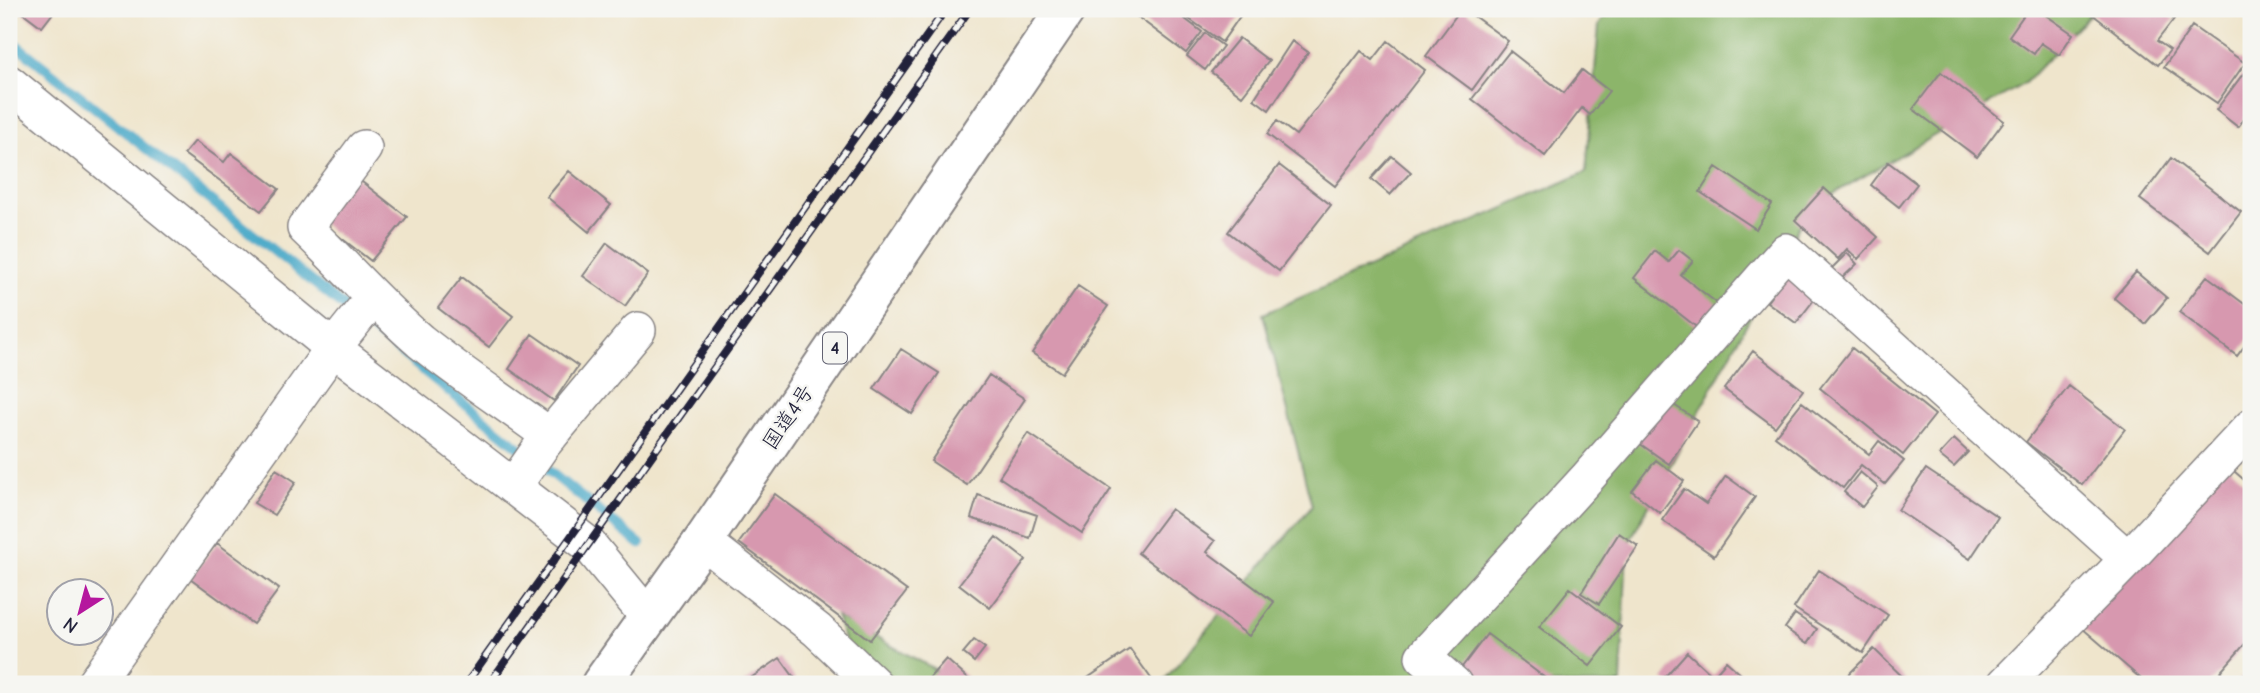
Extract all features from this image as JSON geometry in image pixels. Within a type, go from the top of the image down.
[{"type":"highway","name":"国道4号","points":[[601,684],[704,541],[1066,9]]},
{"type":"street","points":[[9,83],[353,324],[532,459]]},
{"type":"street","points":[[94,684],[353,324],[345,266],[305,228],[364,148]]},
{"type":"street","points":[[1454,684],[1423,657],[1588,477],[1786,251],[2128,559]]},
{"type":"street","points":[[353,324],[421,341],[532,459],[589,545],[648,617]]},
{"type":"street","points":[[532,459],[638,330]]},
{"type":"street","points":[[2005,684],[2128,559],[2251,427]]},
{"type":"street","points":[[704,541],[817,630],[874,684]]},
{"type":"green space","points":[[1610,9],[2095,9],[2025,83],[1809,208],[1627,546],[1621,684],[1161,684],[1312,506],[1263,314],[1586,172],[1599,25]]},
{"type":"green space","points":[[836,616],[962,684],[859,684]]},
{"type":"building","points":[[18,9],[56,9],[42,27]]},
{"type":"building","points":[[1127,9],[1172,9],[1202,32],[1186,53]]},
{"type":"building","points":[[1175,9],[1245,9],[1222,42]]},
{"type":"building","points":[[1461,9],[1508,41],[1472,90],[1426,56]]},
{"type":"building","points":[[2028,9],[2037,9],[2073,34],[2059,55],[2041,43],[2034,54],[2009,36]]},
{"type":"building","points":[[2097,9],[2161,9],[2174,19],[2157,41],[2170,50],[2158,65],[2092,14]]},
{"type":"building","points":[[2192,26],[2245,63],[2217,103],[2164,67]]},
{"type":"building","points":[[1205,33],[1223,46],[1205,70],[1187,56]]},
{"type":"building","points":[[1239,38],[1269,61],[1242,96],[1211,72]]},
{"type":"building","points":[[1292,41],[1308,52],[1269,110],[1254,99]]},
{"type":"building","points":[[1388,41],[1425,70],[1335,186],[1267,134],[1277,121],[1296,135],[1361,51],[1373,60]]},
{"type":"building","points":[[1510,51],[1564,93],[1582,70],[1609,91],[1590,115],[1582,108],[1545,156],[1472,99]]},
{"type":"building","points":[[1941,72],[2004,121],[1977,157],[1913,109]]},
{"type":"building","points":[[2243,74],[2251,80],[2251,110],[2238,127],[2216,110]]},
{"type":"building","points":[[195,141],[224,162],[231,153],[279,189],[261,211],[184,154]]},
{"type":"building","points":[[1392,156],[1411,172],[1390,195],[1371,179]]},
{"type":"building","points":[[2171,158],[2241,212],[2210,252],[2140,199]]},
{"type":"building","points":[[1888,162],[1917,184],[1899,207],[1871,185]]},
{"type":"building","points":[[1279,165],[1331,205],[1279,271],[1228,232]]},
{"type":"building","points":[[1716,167],[1772,204],[1756,229],[1700,192]]},
{"type":"building","points":[[569,171],[611,205],[589,232],[547,197]]},
{"type":"building","points":[[353,175],[407,217],[371,261],[318,220]]},
{"type":"building","points":[[1824,188],[1878,237],[1858,259],[1847,249],[1838,259],[1795,220]]},
{"type":"building","points":[[607,243],[648,274],[625,306],[583,276]]},
{"type":"building","points":[[1679,250],[1693,261],[1681,275],[1718,304],[1699,329],[1634,278],[1655,251],[1669,262]]},
{"type":"building","points":[[1847,253],[1857,264],[1841,279],[1831,269]]},
{"type":"building","points":[[2136,272],[2167,298],[2145,324],[2114,298]]},
{"type":"building","points":[[1788,273],[1817,296],[1796,323],[1767,302]]},
{"type":"building","points":[[2207,276],[2251,309],[2251,337],[2237,356],[2179,312]]},
{"type":"building","points":[[462,277],[513,316],[489,347],[438,308]]},
{"type":"building","points":[[1078,286],[1108,306],[1062,373],[1032,353]]},
{"type":"building","points":[[532,334],[578,366],[554,401],[509,369]]},
{"type":"building","points":[[1852,348],[1935,415],[1903,455],[1820,388]]},
{"type":"building","points":[[901,349],[939,373],[912,414],[874,389]]},
{"type":"building","points":[[1753,351],[1803,390],[1775,427],[1724,389]]},
{"type":"building","points":[[989,375],[1025,399],[967,485],[931,461]]},
{"type":"building","points":[[2069,386],[2125,429],[2082,485],[2026,442]]},
{"type":"building","points":[[1665,399],[1698,421],[1669,464],[1636,441]]},
{"type":"building","points":[[1802,402],[1869,454],[1879,441],[1904,461],[1885,484],[1861,465],[1843,488],[1775,436]]},
{"type":"building","points":[[1028,433],[1111,489],[1082,533],[999,477]]},
{"type":"building","points":[[1954,439],[1968,452],[1954,467],[1939,455]]},
{"type":"building","points":[[2218,457],[2251,486],[2251,637],[2210,684],[2147,684],[2075,622]]},
{"type":"building","points":[[1656,460],[1684,481],[1660,513],[1632,491]]},
{"type":"building","points":[[276,469],[296,482],[274,515],[254,503]]},
{"type":"building","points":[[1926,469],[1998,517],[1970,559],[1898,510]]},
{"type":"building","points":[[1860,472],[1878,487],[1862,507],[1844,492]]},
{"type":"building","points":[[1726,476],[1755,497],[1714,556],[1662,520],[1684,489],[1706,504]]},
{"type":"building","points":[[775,494],[907,591],[870,640],[739,543]]},
{"type":"building","points":[[978,495],[1037,515],[1030,538],[971,518]]},
{"type":"building","points":[[1171,509],[1215,541],[1207,552],[1274,602],[1249,636],[1138,553]]},
{"type":"building","points":[[1619,533],[1638,546],[1599,604],[1581,593]]},
{"type":"building","points":[[996,537],[1026,560],[990,608],[959,584]]},
{"type":"building","points":[[217,543],[279,589],[253,624],[190,578]]},
{"type":"building","points":[[1819,570],[1888,615],[1863,653],[1794,608]]},
{"type":"building","points":[[1570,588],[1621,627],[1590,666],[1539,627]]},
{"type":"building","points":[[1795,614],[1817,629],[1807,644],[1785,628]]},
{"type":"building","points":[[1487,634],[1553,684],[1476,684],[1459,671]]},
{"type":"building","points":[[974,640],[985,648],[974,662],[963,653]]},
{"type":"building","points":[[1130,649],[1155,684],[1079,684]]},
{"type":"building","points":[[1874,649],[1910,684],[1855,684],[1847,676]]},
{"type":"building","points":[[1687,652],[1713,676],[1726,661],[1752,684],[1669,684],[1663,679]]},
{"type":"building","points":[[780,658],[796,680],[790,684],[742,684]]},
{"type":"building","points":[[946,659],[974,684],[924,684]]},
{"type":"building","points":[[2251,667],[2251,684],[2236,684]]},
{"type":"waterway","points":[[9,39],[640,544]]},
{"type":"railway","points":[[466,684],[946,9]]},
{"type":"railway","points":[[489,684],[970,9]]}]
